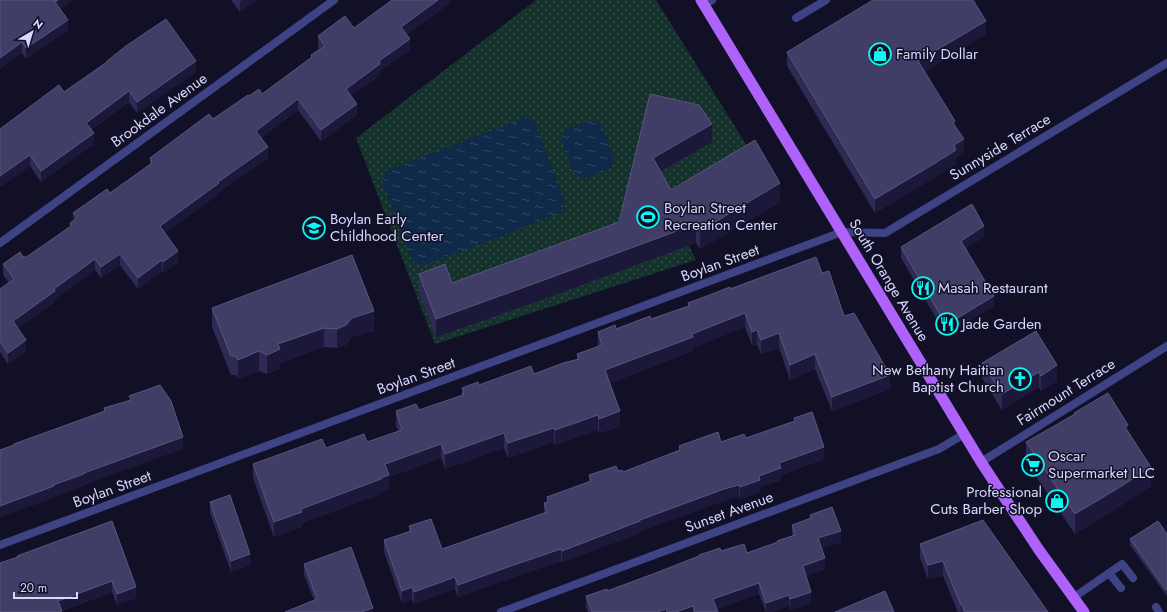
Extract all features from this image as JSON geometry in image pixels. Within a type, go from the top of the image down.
[{"type":"main road","name":"South Orange Avenue","points":[[706,2],[842,232],[981,462],[1039,550],[1084,612]]},
{"type":"street","name":"Brookdale Avenue","points":[[0,243],[334,0]]},
{"type":"street","points":[[796,18],[826,0]]},
{"type":"street","name":"Sunnyside Terrace","points":[[842,232],[885,233],[1167,63]]},
{"type":"street","name":"Boylan Street","points":[[0,545],[842,232]]},
{"type":"street","name":"Fairmount Terrace","points":[[981,462],[1167,346]]},
{"type":"street","name":"Sunset Avenue","points":[[501,612],[939,449],[964,434]]},
{"type":"street","points":[[1073,598],[1122,564],[1133,578]]},
{"type":"street","points":[[1109,573],[1121,588]]},
{"type":"green space","points":[[536,0],[656,0],[754,157],[670,207],[696,260],[435,344],[356,138]]},
{"type":"water","points":[[525,118],[535,122],[565,203],[561,213],[422,266],[412,261],[382,181],[387,170]]},
{"type":"water","points":[[591,120],[601,123],[614,159],[611,168],[585,179],[575,175],[561,140],[564,130]]},
{"type":"building","points":[[0,0],[58,0],[55,2],[68,20],[26,48],[22,42],[0,58]]},
{"type":"building","points":[[392,0],[438,0],[401,27],[410,39],[379,61],[380,64],[346,89],[357,104],[321,130],[298,99],[256,131],[268,147],[218,182],[219,183],[160,226],[178,251],[163,262],[162,260],[138,278],[120,254],[101,267],[95,259],[54,289],[55,291],[13,321],[26,340],[8,353],[0,341],[0,289],[14,279],[3,264],[20,252],[25,258],[71,226],[70,223],[77,218],[73,213],[107,189],[110,193],[152,163],[150,158],[209,114],[213,119],[259,89],[262,94],[312,57],[311,55],[325,46],[318,36],[345,16],[354,28]]},
{"type":"building","points":[[873,0],[973,0],[986,21],[918,61],[955,121],[953,123],[964,139],[954,145],[956,150],[875,199],[787,52]]},
{"type":"building","points":[[166,19],[196,61],[137,102],[129,91],[86,123],[94,133],[41,171],[30,155],[0,176],[0,129],[59,85],[64,92],[107,62],[126,46]]},
{"type":"building","points":[[650,94],[699,105],[712,124],[653,158],[671,190],[755,140],[780,183],[700,231],[696,224],[436,319],[419,274],[445,264],[452,283],[619,222]]},
{"type":"building","points":[[972,204],[984,226],[961,241],[994,296],[946,325],[901,247]]},
{"type":"building","points":[[352,255],[374,311],[352,318],[346,325],[337,329],[324,328],[278,344],[280,349],[267,355],[259,351],[238,360],[236,356],[231,356],[212,308]]},
{"type":"building","points":[[816,257],[822,273],[829,271],[844,316],[854,313],[890,375],[832,397],[815,354],[790,365],[779,333],[761,340],[757,330],[752,332],[745,313],[692,334],[693,337],[605,370],[620,411],[599,419],[598,415],[555,430],[554,428],[508,443],[504,433],[445,454],[441,444],[385,464],[389,475],[381,479],[301,509],[302,512],[274,522],[253,464],[322,439],[326,448],[364,434],[367,442],[402,430],[396,411],[416,404],[419,410],[463,395],[462,393],[464,393],[462,388],[478,382],[479,385],[531,366],[534,374],[563,363],[579,359],[577,354],[602,345],[598,332],[615,325],[616,329],[650,316],[651,319],[689,306],[688,303]]},
{"type":"building","points":[[1036,331],[1057,365],[1041,376],[1039,372],[1002,394],[982,363]]},
{"type":"building","points":[[160,385],[171,401],[183,437],[84,473],[0,506],[0,450],[105,411],[104,408],[131,400],[129,396]]},
{"type":"building","points":[[1108,393],[1128,425],[1125,427],[1151,467],[1075,514],[1026,442]]},
{"type":"building","points":[[812,412],[824,447],[779,463],[781,468],[759,476],[760,480],[740,487],[739,485],[724,489],[562,551],[561,549],[458,585],[455,577],[414,592],[412,587],[402,591],[384,540],[411,531],[409,526],[431,519],[442,549],[547,512],[544,503],[548,502],[547,497],[591,481],[589,475],[616,466],[618,471],[622,470],[623,472],[680,450],[679,446],[718,432],[721,442],[744,434],[746,438],[795,421],[794,418]]},
{"type":"building","points":[[230,495],[250,554],[231,561],[210,502]]},
{"type":"building","points":[[832,507],[841,531],[818,538],[825,558],[803,566],[811,592],[790,599],[789,595],[766,603],[759,583],[713,599],[718,612],[695,612],[693,606],[676,612],[667,612],[666,609],[657,612],[592,612],[586,596],[607,589],[607,591],[720,548],[721,551],[744,544],[747,553],[778,542],[777,541],[795,535],[792,525],[811,518],[810,515]]},
{"type":"building","points":[[983,520],[1048,612],[965,612],[943,561],[928,565],[920,544]]},
{"type":"building","points":[[112,521],[136,587],[117,594],[112,581],[58,601],[62,611],[59,612],[0,612],[0,563]]},
{"type":"building","points":[[1158,521],[1167,534],[1166,590],[1130,539]]},
{"type":"building","points":[[351,547],[373,608],[361,612],[285,612],[317,599],[304,564]]},
{"type":"building","points":[[885,591],[894,612],[835,612]]},
{"type":"place","name":"Family Dollar","points":[[880,54]]},
{"type":"place","name":"Boylan Street Recreation Center","points":[[648,217]]},
{"type":"place","name":"Boylan Early Childhood Center","points":[[314,228]]},
{"type":"place","name":"Masah Restaurant","points":[[923,288]]},
{"type":"place","name":"Jade Garden","points":[[947,324]]},
{"type":"place","name":"New Bethany Haitian Baptist Church","points":[[1020,379]]},
{"type":"place","name":"Oscar Supermarket LLC","points":[[1033,465]]},
{"type":"place","name":"Professional Cuts Barber Shop","points":[[1057,501]]}]
